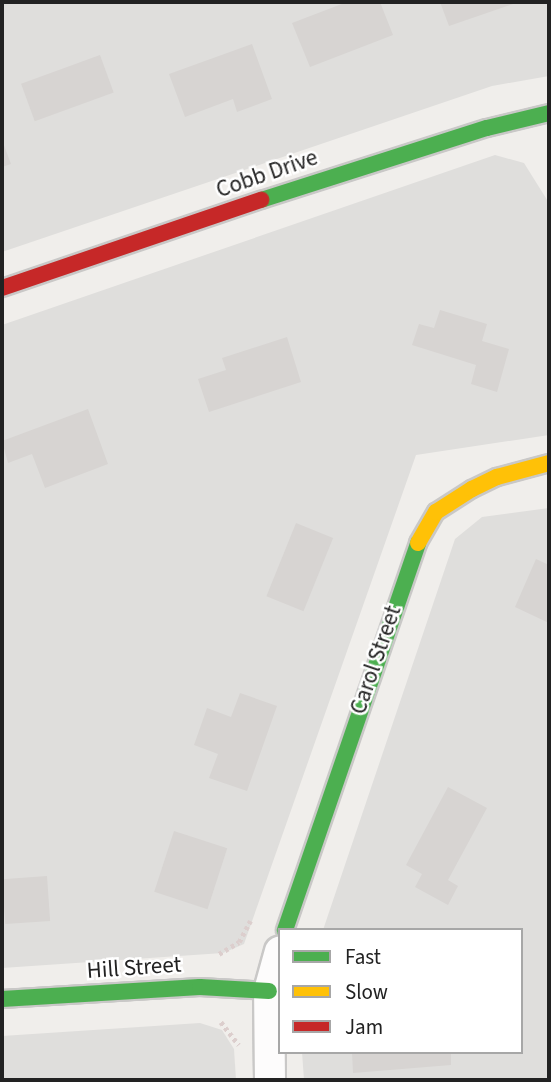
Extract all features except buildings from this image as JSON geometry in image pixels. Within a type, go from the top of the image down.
[{"type":"street","name":"Cobb Drive","points":[[2,288],[319,180],[487,128],[549,116]]},
{"type":"street","name":"Carol Street","points":[[286,928],[392,612],[423,530],[436,512],[472,489],[497,477],[549,463]]},
{"type":"street","points":[[270,1080],[269,991],[278,958]]},
{"type":"street","name":"Hill Street","points":[[2,999],[200,987],[269,991]]},
{"type":"path","points":[[216,955],[239,942],[253,914]]},
{"type":"shaded area","points":[[2,2],[549,2],[549,76],[492,86],[2,252]]},
{"type":"shaded area","points":[[495,155],[524,163],[549,203],[549,435],[416,455],[244,944],[223,953],[2,968],[2,325]]},
{"type":"shaded area","points":[[549,508],[549,1080],[304,1080],[302,1054],[523,1054],[523,928],[324,928],[455,539],[482,517]]},
{"type":"shaded area","points":[[200,1023],[222,1030],[234,1049],[236,1080],[2,1080],[2,1036]]},
{"type":"traffic: fast","points":[[261,200],[487,128],[549,113]]},
{"type":"traffic: fast","points":[[286,928],[418,543]]},
{"type":"traffic: fast","points":[[2,999],[200,987],[269,991]]},
{"type":"traffic: slow","points":[[418,543],[436,512],[472,489],[497,477],[549,463]]},
{"type":"traffic: jam","points":[[2,288],[261,200]]}]
